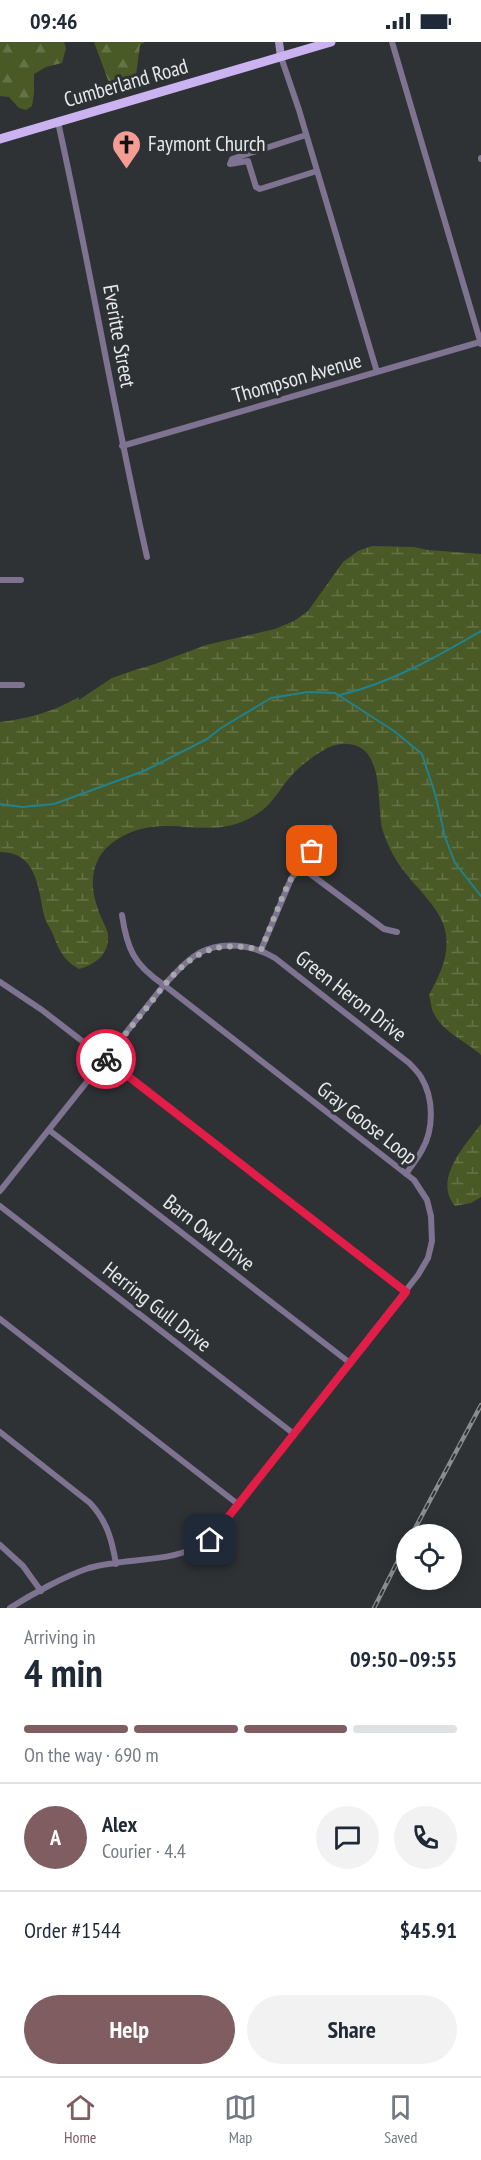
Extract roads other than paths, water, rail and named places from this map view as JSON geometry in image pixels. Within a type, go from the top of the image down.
[{"type":"main road","name":"Cumberland Road","points":[[0,139],[331,42]]},
{"type":"street","points":[[279,42],[281,57],[377,372]]},
{"type":"street","points":[[392,42],[481,343]]},
{"type":"street","name":"Everitte Street","points":[[58,122],[85,245],[122,446],[147,557]]},
{"type":"street","points":[[306,135],[232,159],[230,164],[248,161],[256,187],[260,189],[317,171]]},
{"type":"street","name":"Thompson Avenue","points":[[122,446],[481,343]]},
{"type":"street","points":[[0,580],[21,580]]},
{"type":"street","points":[[0,685],[22,685]]},
{"type":"street","points":[[261,950],[284,893],[330,828]]},
{"type":"street","points":[[301,867],[384,929],[397,932]]},
{"type":"street","name":"Gray Goose Loop","points":[[10,1608],[90,1568],[161,1559],[196,1549],[210,1540],[406,1292],[428,1258],[432,1241],[431,1216],[427,1200],[414,1180],[147,973],[126,943],[122,915]]},
{"type":"street","name":"Green Heron Drive","points":[[164,985],[199,953],[211,949],[236,946],[261,950],[275,958],[409,1063],[421,1076],[428,1092],[431,1112],[430,1132],[423,1149],[406,1174]]},
{"type":"street","points":[[0,982],[32,1003],[406,1292]]},
{"type":"street","points":[[0,1191],[164,985]]},
{"type":"street","name":"Barn Owl Drive","points":[[49,1130],[350,1363]]},
{"type":"street","name":"Herring Gull Drive","points":[[0,1206],[294,1434]]},
{"type":"street","points":[[0,1319],[239,1505]]},
{"type":"street","points":[[0,1432],[101,1514],[111,1535],[116,1564]]},
{"type":"street","points":[[0,1545],[23,1566],[41,1591]]},
{"type":"waterway","points":[[340,695],[395,676],[430,660],[481,631]]},
{"type":"waterway","points":[[0,804],[22,807],[54,804],[144,771],[207,739],[271,698],[308,692],[335,693],[394,731],[422,754],[436,797],[445,837],[455,863],[481,896]]},
{"type":"railway","points":[[417,1524],[481,1405]]},
{"type":"railway","points":[[374,1608],[396,1565]]},
{"type":"place","name":"Faymont Church","points":[[127,170]]}]
